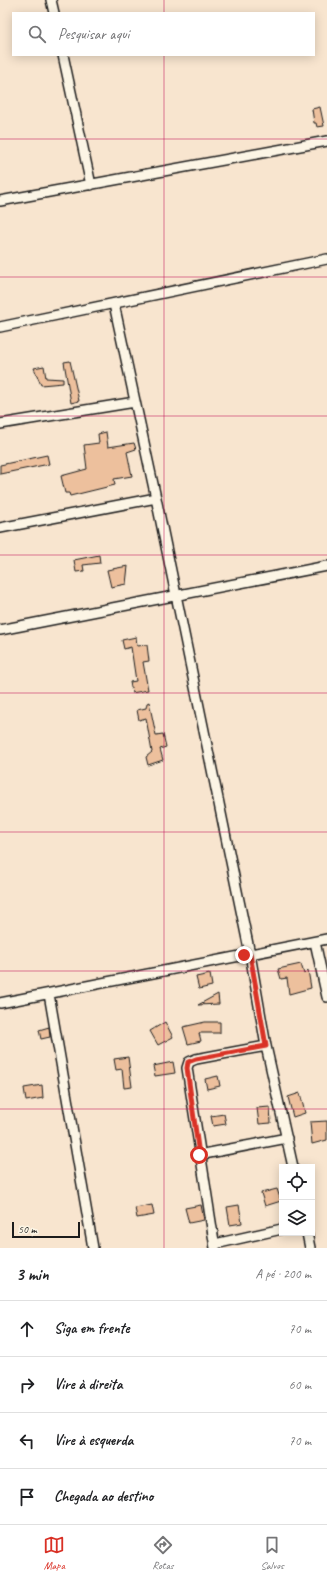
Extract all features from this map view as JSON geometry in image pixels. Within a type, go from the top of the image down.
[{"type":"street","points":[[51,0],[54,12]]},
{"type":"street","points":[[63,56],[91,185]]},
{"type":"street","points":[[0,201],[327,141]]},
{"type":"street","points":[[0,327],[327,258]]},
{"type":"street","points":[[114,304],[156,498],[250,954],[266,1046],[292,1164]]},
{"type":"street","points":[[0,424],[135,402]]},
{"type":"street","points":[[0,528],[156,498]]},
{"type":"street","points":[[0,630],[176,597],[327,566]]},
{"type":"street","points":[[0,1003],[327,939]]},
{"type":"street","points":[[315,942],[327,997]]},
{"type":"street","points":[[49,994],[93,1248]]},
{"type":"street","points":[[266,1046],[196,1059],[188,1062],[187,1068],[199,1155],[215,1246],[279,1230]]},
{"type":"street","points":[[199,1155],[287,1138]]},
{"type":"street","points":[[308,1236],[310,1248]]},
{"type":"building","points":[[320,107],[324,126],[317,127],[316,123],[314,123],[312,109]]},
{"type":"building","points":[[70,361],[79,401],[71,403],[64,362]]},
{"type":"building","points":[[44,366],[46,378],[63,379],[63,383],[41,385],[34,368]]},
{"type":"building","points":[[106,432],[108,447],[134,443],[136,449],[127,452],[132,476],[114,479],[115,485],[70,496],[69,493],[65,493],[61,476],[87,469],[84,445],[99,443],[98,434]]},
{"type":"building","points":[[47,455],[49,464],[0,474],[0,465]]},
{"type":"building","points":[[99,555],[100,563],[83,565],[84,571],[76,572],[74,560]]},
{"type":"building","points":[[128,566],[126,584],[111,587],[107,570]]},
{"type":"building","points":[[136,637],[137,646],[147,645],[149,661],[143,662],[148,690],[132,693],[130,682],[136,681],[131,647],[124,649],[122,640]]},
{"type":"building","points":[[149,702],[156,735],[163,734],[166,747],[160,749],[163,760],[148,765],[146,757],[152,752],[146,718],[139,720],[137,710],[146,708],[147,703]]},
{"type":"building","points":[[301,964],[304,974],[308,970],[311,988],[289,994],[287,978],[281,979],[278,969]]},
{"type":"building","points":[[210,974],[212,986],[199,989],[196,977]]},
{"type":"building","points":[[218,994],[219,1004],[198,1005]]},
{"type":"building","points":[[165,1022],[173,1037],[158,1045],[150,1031]]},
{"type":"building","points":[[205,1022],[220,1022],[220,1033],[199,1033],[201,1041],[188,1044],[183,1027]]},
{"type":"building","points":[[49,1027],[50,1037],[41,1039],[39,1030]]},
{"type":"building","points":[[128,1057],[132,1087],[124,1088],[122,1069],[116,1070],[114,1059]]},
{"type":"building","points":[[173,1062],[175,1073],[155,1076],[153,1066]]},
{"type":"building","points":[[218,1076],[220,1086],[207,1089],[205,1079]]},
{"type":"building","points":[[42,1085],[43,1098],[26,1101],[24,1088]]},
{"type":"building","points":[[300,1093],[305,1113],[293,1117],[288,1097]]},
{"type":"building","points":[[270,1107],[271,1123],[259,1124],[257,1108]]},
{"type":"building","points":[[224,1114],[226,1124],[213,1126],[211,1116]]},
{"type":"building","points":[[327,1121],[327,1140],[312,1144],[310,1122]]},
{"type":"building","points":[[277,1189],[279,1202],[265,1206],[261,1193]]},
{"type":"building","points":[[152,1205],[154,1215],[137,1218],[135,1208]]},
{"type":"building","points":[[201,1205],[204,1220],[189,1223],[185,1208]]},
{"type":"building","points":[[239,1205],[242,1223],[230,1225],[227,1207]]},
{"type":"route","points":[[199,1155],[187,1068],[188,1062],[196,1059],[266,1046],[250,954],[244,955]]}]
